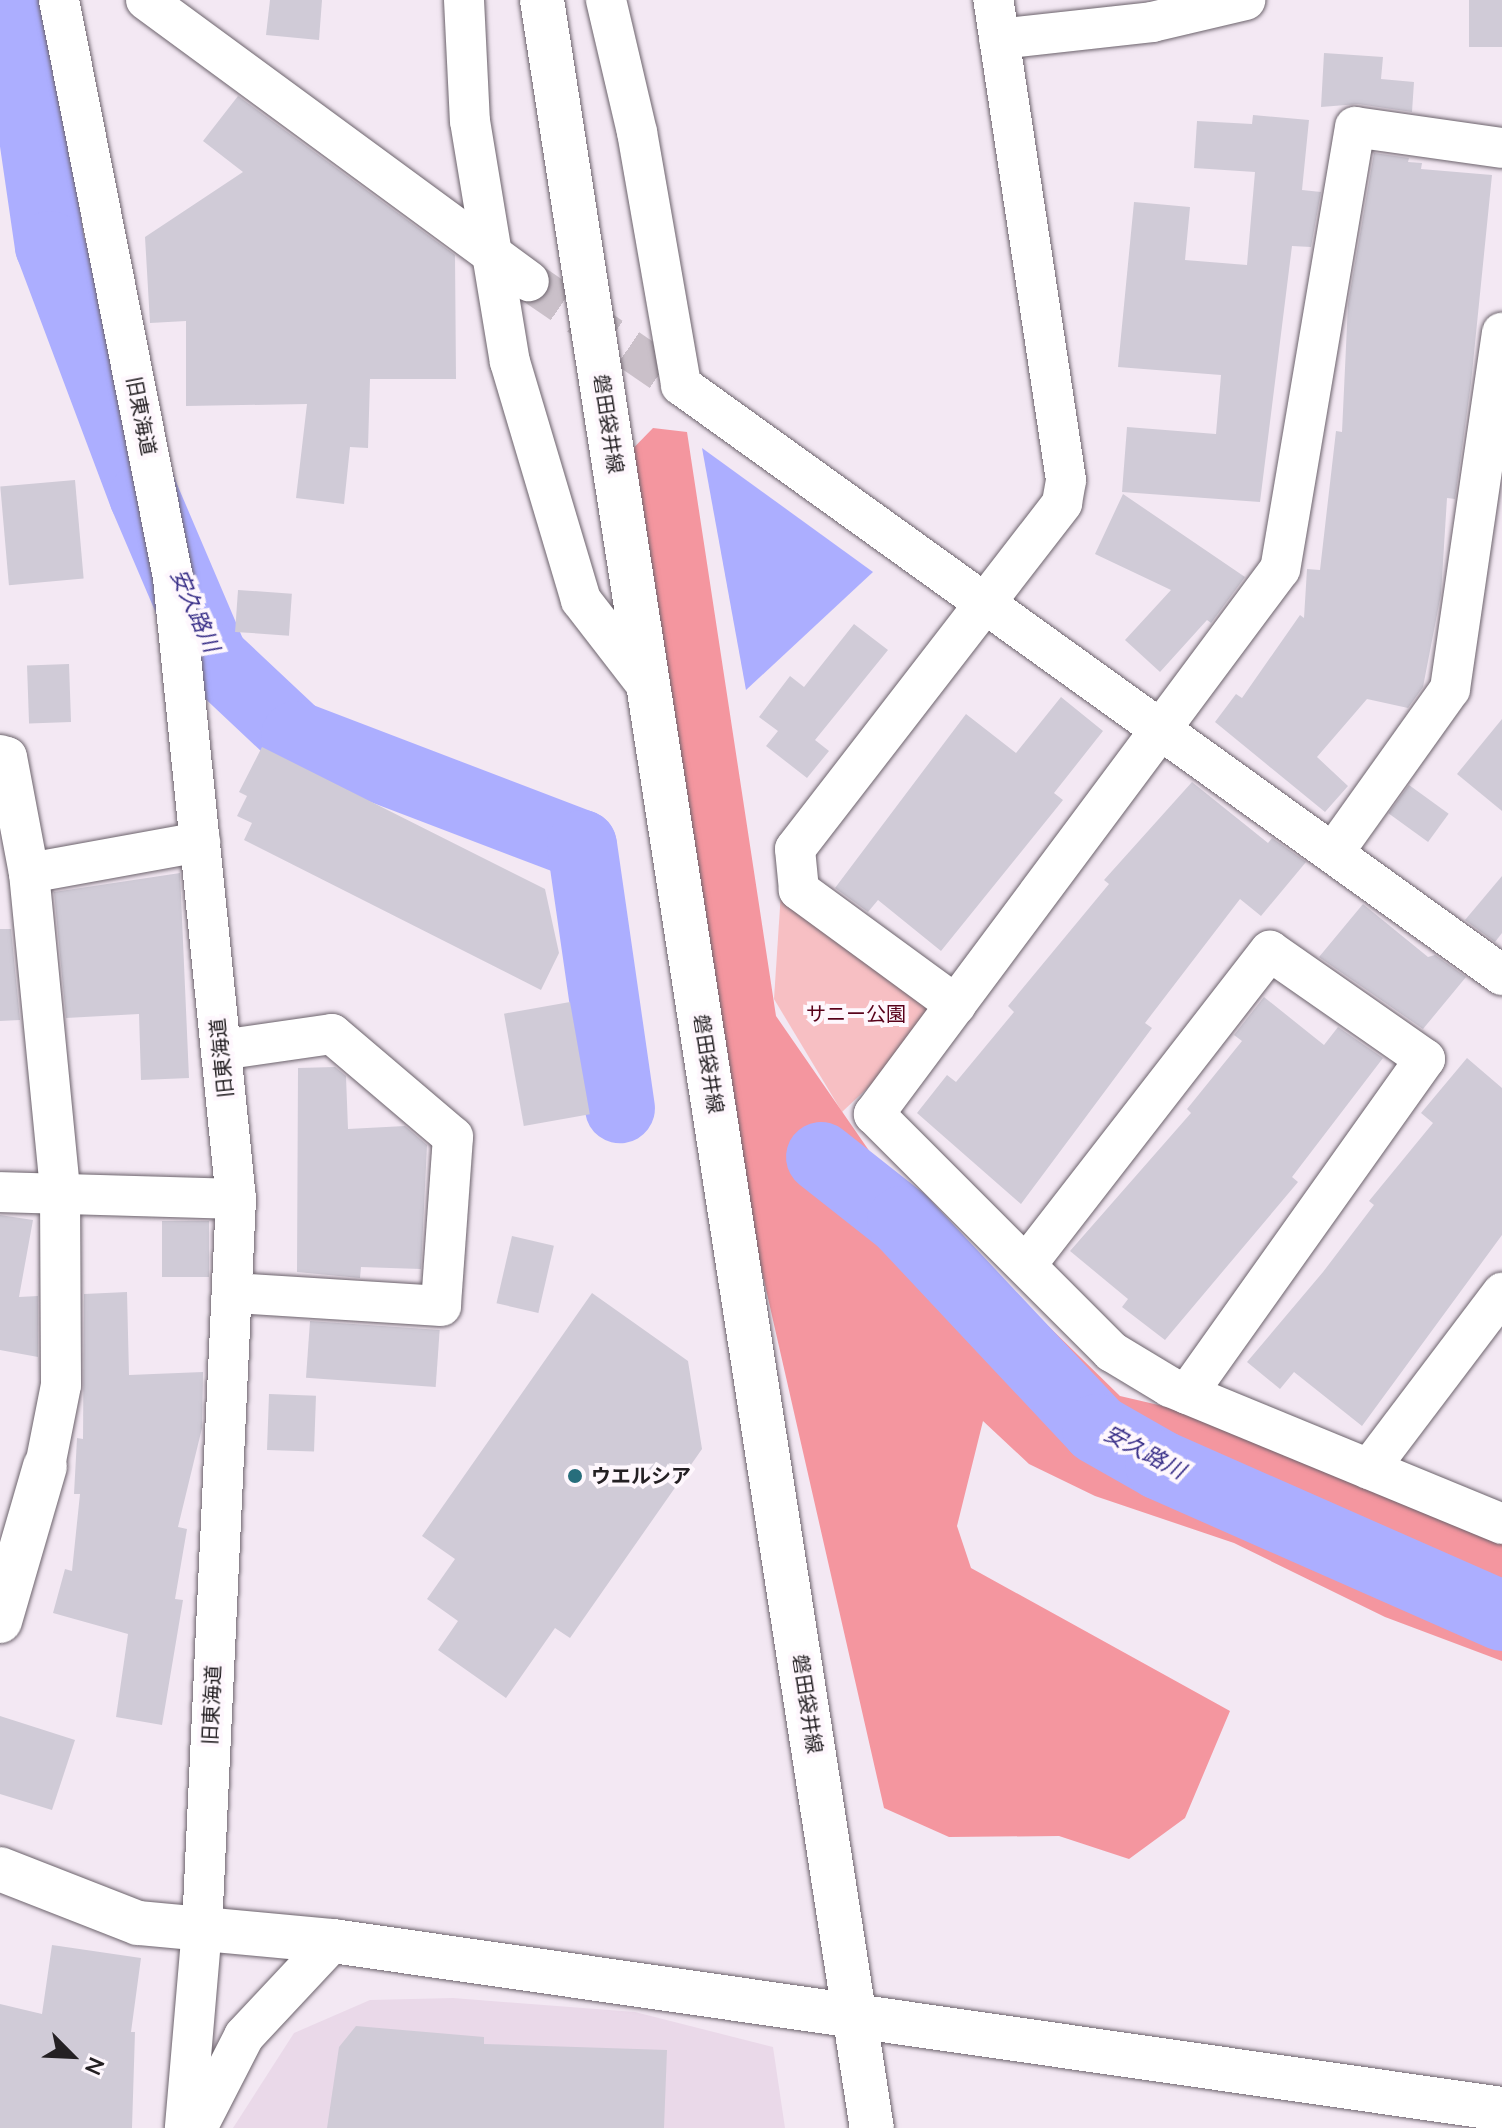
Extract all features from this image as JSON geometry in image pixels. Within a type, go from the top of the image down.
[{"type":"main road","name":"磐田袋井線","points":[[542,0],[872,2128]]},
{"type":"main road","points":[[0,1621],[45,1466]]},
{"type":"main road","points":[[0,1869],[138,1923],[333,1941],[854,2013],[1502,2109]]},
{"type":"street","name":"旧東海道","points":[[59,0],[173,578],[236,1199],[202,1928],[185,2128]]},
{"type":"street","points":[[146,0],[529,281]]},
{"type":"street","points":[[464,0],[470,121],[496,256],[510,362],[581,600],[649,688]]},
{"type":"street","points":[[606,0],[637,132],[681,385],[1502,975]]},
{"type":"street","points":[[956,1005],[799,890],[795,849],[1062,503],[1066,480],[993,0]]},
{"type":"street","points":[[999,39],[1152,22],[1245,0]]},
{"type":"street","points":[[1502,148],[1355,127],[1280,569],[874,1114],[1112,1352],[1187,1394],[1502,1524]]},
{"type":"street","points":[[1333,853],[1450,689],[1502,333]]},
{"type":"street","points":[[0,755],[7,757],[29,873],[60,1192],[61,1385],[45,1466]]},
{"type":"street","points":[[29,873],[200,842]]},
{"type":"street","points":[[1026,1265],[1270,951],[1425,1059],[1187,1394]]},
{"type":"street","points":[[221,1050],[332,1034],[453,1137],[441,1306],[232,1293]]},
{"type":"street","points":[[0,1192],[236,1199]]},
{"type":"street","points":[[1369,1469],[1502,1293]]},
{"type":"street","points":[[197,2128],[244,2036],[333,1941]]},
{"type":"shaded area","points":[[653,428],[687,432],[776,1016],[870,1152],[1120,1396],[1287,1435],[1502,1525],[1502,1661],[1385,1617],[1234,1543],[1095,1496],[1029,1464],[983,1421],[957,1526],[971,1568],[1230,1711],[1185,1818],[1129,1859],[1059,1836],[949,1837],[884,1808],[692,964],[615,467]]},
{"type":"shaded area","points":[[453,1998],[635,2012],[773,2047],[785,2128],[233,2128],[294,2033],[370,2000]]},
{"type":"green space","name":"サニー公園","points":[[781,892],[956,1005],[842,1112],[774,999]]},
{"type":"water","points":[[702,448],[873,572],[746,690]]},
{"type":"building","points":[[270,0],[322,0],[319,40],[266,35]]},
{"type":"building","points":[[1469,0],[1502,0],[1502,47],[1469,47]]},
{"type":"building","points":[[1324,53],[1383,57],[1381,79],[1414,82],[1412,112],[1358,104],[1321,107]]},
{"type":"building","points":[[238,96],[455,255],[456,379],[370,379],[368,448],[350,447],[344,504],[296,498],[307,404],[186,406],[186,321],[150,323],[145,237],[243,172],[203,141]]},
{"type":"building","points":[[1253,115],[1309,120],[1302,190],[1321,192],[1311,247],[1292,246],[1260,502],[1122,492],[1127,427],[1216,434],[1221,375],[1118,367],[1134,202],[1190,207],[1185,260],[1247,265],[1255,172],[1194,168],[1197,121],[1252,124]]},
{"type":"building","points":[[1374,153],[1409,158],[1408,162],[1422,163],[1421,169],[1492,175],[1471,383],[1455,499],[1447,498],[1441,594],[1423,687],[1408,708],[1367,699],[1317,757],[1348,786],[1325,812],[1215,722],[1236,694],[1242,698],[1300,615],[1304,618],[1307,569],[1320,570],[1336,431],[1342,432],[1348,304]]},
{"type":"building","points":[[75,480],[84,579],[9,585],[0,487]]},
{"type":"building","points":[[1123,494],[1245,577],[1211,623],[1207,620],[1160,672],[1125,640],[1171,590],[1095,554]]},
{"type":"building","points":[[238,590],[292,594],[289,636],[235,632]]},
{"type":"building","points":[[854,624],[888,650],[815,740],[829,751],[807,778],[766,746],[778,731],[759,717],[790,676],[804,687]]},
{"type":"building","points":[[69,664],[71,722],[29,723],[27,665]]},
{"type":"building","points":[[1061,697],[1103,731],[1054,793],[1063,800],[941,951],[878,900],[868,912],[835,888],[966,714],[1016,753]]},
{"type":"building","points":[[1502,719],[1502,811],[1457,774]]},
{"type":"building","points":[[262,747],[545,889],[559,953],[541,990],[244,840],[252,823],[237,816],[247,796],[239,792]]},
{"type":"building","points":[[1192,782],[1268,843],[1272,838],[1306,862],[1261,916],[1240,899],[1145,1023],[1152,1028],[1021,1204],[917,1113],[947,1075],[956,1082],[1014,1012],[1008,1006],[1109,884],[1104,880]]},
{"type":"building","points":[[1409,785],[1449,814],[1428,842],[1388,813]]},
{"type":"building","points":[[180,873],[189,1078],[141,1080],[139,1014],[66,1018],[54,892]]},
{"type":"building","points":[[1502,876],[1502,933],[1495,942],[1465,920]]},
{"type":"building","points":[[1363,904],[1428,957],[1435,955],[1466,977],[1423,1029],[1319,957]]},
{"type":"building","points":[[0,929],[11,929],[20,1020],[0,1021]]},
{"type":"building","points":[[1264,997],[1324,1045],[1338,1027],[1383,1058],[1292,1177],[1298,1182],[1165,1340],[1122,1307],[1128,1299],[1070,1251],[1191,1113],[1187,1109],[1242,1041],[1234,1035]]},
{"type":"building","points":[[570,1002],[590,1114],[524,1126],[504,1014]]},
{"type":"building","points":[[1467,1058],[1502,1088],[1502,1235],[1362,1426],[1294,1372],[1280,1389],[1247,1362],[1323,1272],[1374,1205],[1369,1201],[1433,1123],[1421,1113]]},
{"type":"building","points":[[335,1067],[346,1076],[348,1129],[405,1126],[427,1145],[421,1269],[361,1267],[360,1278],[297,1272],[298,1068]]},
{"type":"building","points":[[0,1215],[33,1220],[19,1297],[38,1296],[38,1357],[0,1350]]},
{"type":"building","points":[[162,1221],[209,1221],[209,1277],[162,1277]]},
{"type":"building","points":[[512,1236],[554,1246],[538,1313],[496,1303]]},
{"type":"building","points":[[127,1292],[129,1375],[203,1372],[202,1428],[178,1527],[187,1529],[175,1599],[183,1600],[162,1725],[116,1717],[128,1634],[53,1613],[65,1569],[72,1571],[80,1494],[74,1494],[77,1438],[83,1439],[84,1294]]},
{"type":"building","points":[[592,1293],[688,1361],[702,1449],[570,1638],[555,1628],[506,1698],[438,1650],[458,1621],[427,1599],[455,1559],[422,1536]]},
{"type":"building","points":[[310,1321],[440,1330],[436,1387],[306,1378]]},
{"type":"building","points":[[269,1394],[316,1396],[314,1452],[267,1450]]},
{"type":"building","points":[[0,1716],[75,1740],[52,1810],[0,1794]]},
{"type":"building","points":[[52,1945],[141,1958],[131,2032],[135,2032],[132,2128],[0,2128],[0,2004],[42,2014]]},
{"type":"building","points":[[356,2026],[484,2037],[484,2044],[667,2050],[664,2128],[327,2128],[339,2047]]},
{"type":"waterway","name":"安久路川","points":[[14,0],[50,246],[144,496],[213,658],[296,736],[582,845],[620,1108]]},
{"type":"waterway","name":"安久路川","points":[[821,1157],[902,1221],[1097,1429],[1160,1465],[1502,1616]]},
{"type":"tunnel","points":[[529,281],[681,385]]},
{"type":"place","name":"ウエルシア","points":[[575,1476]]}]
